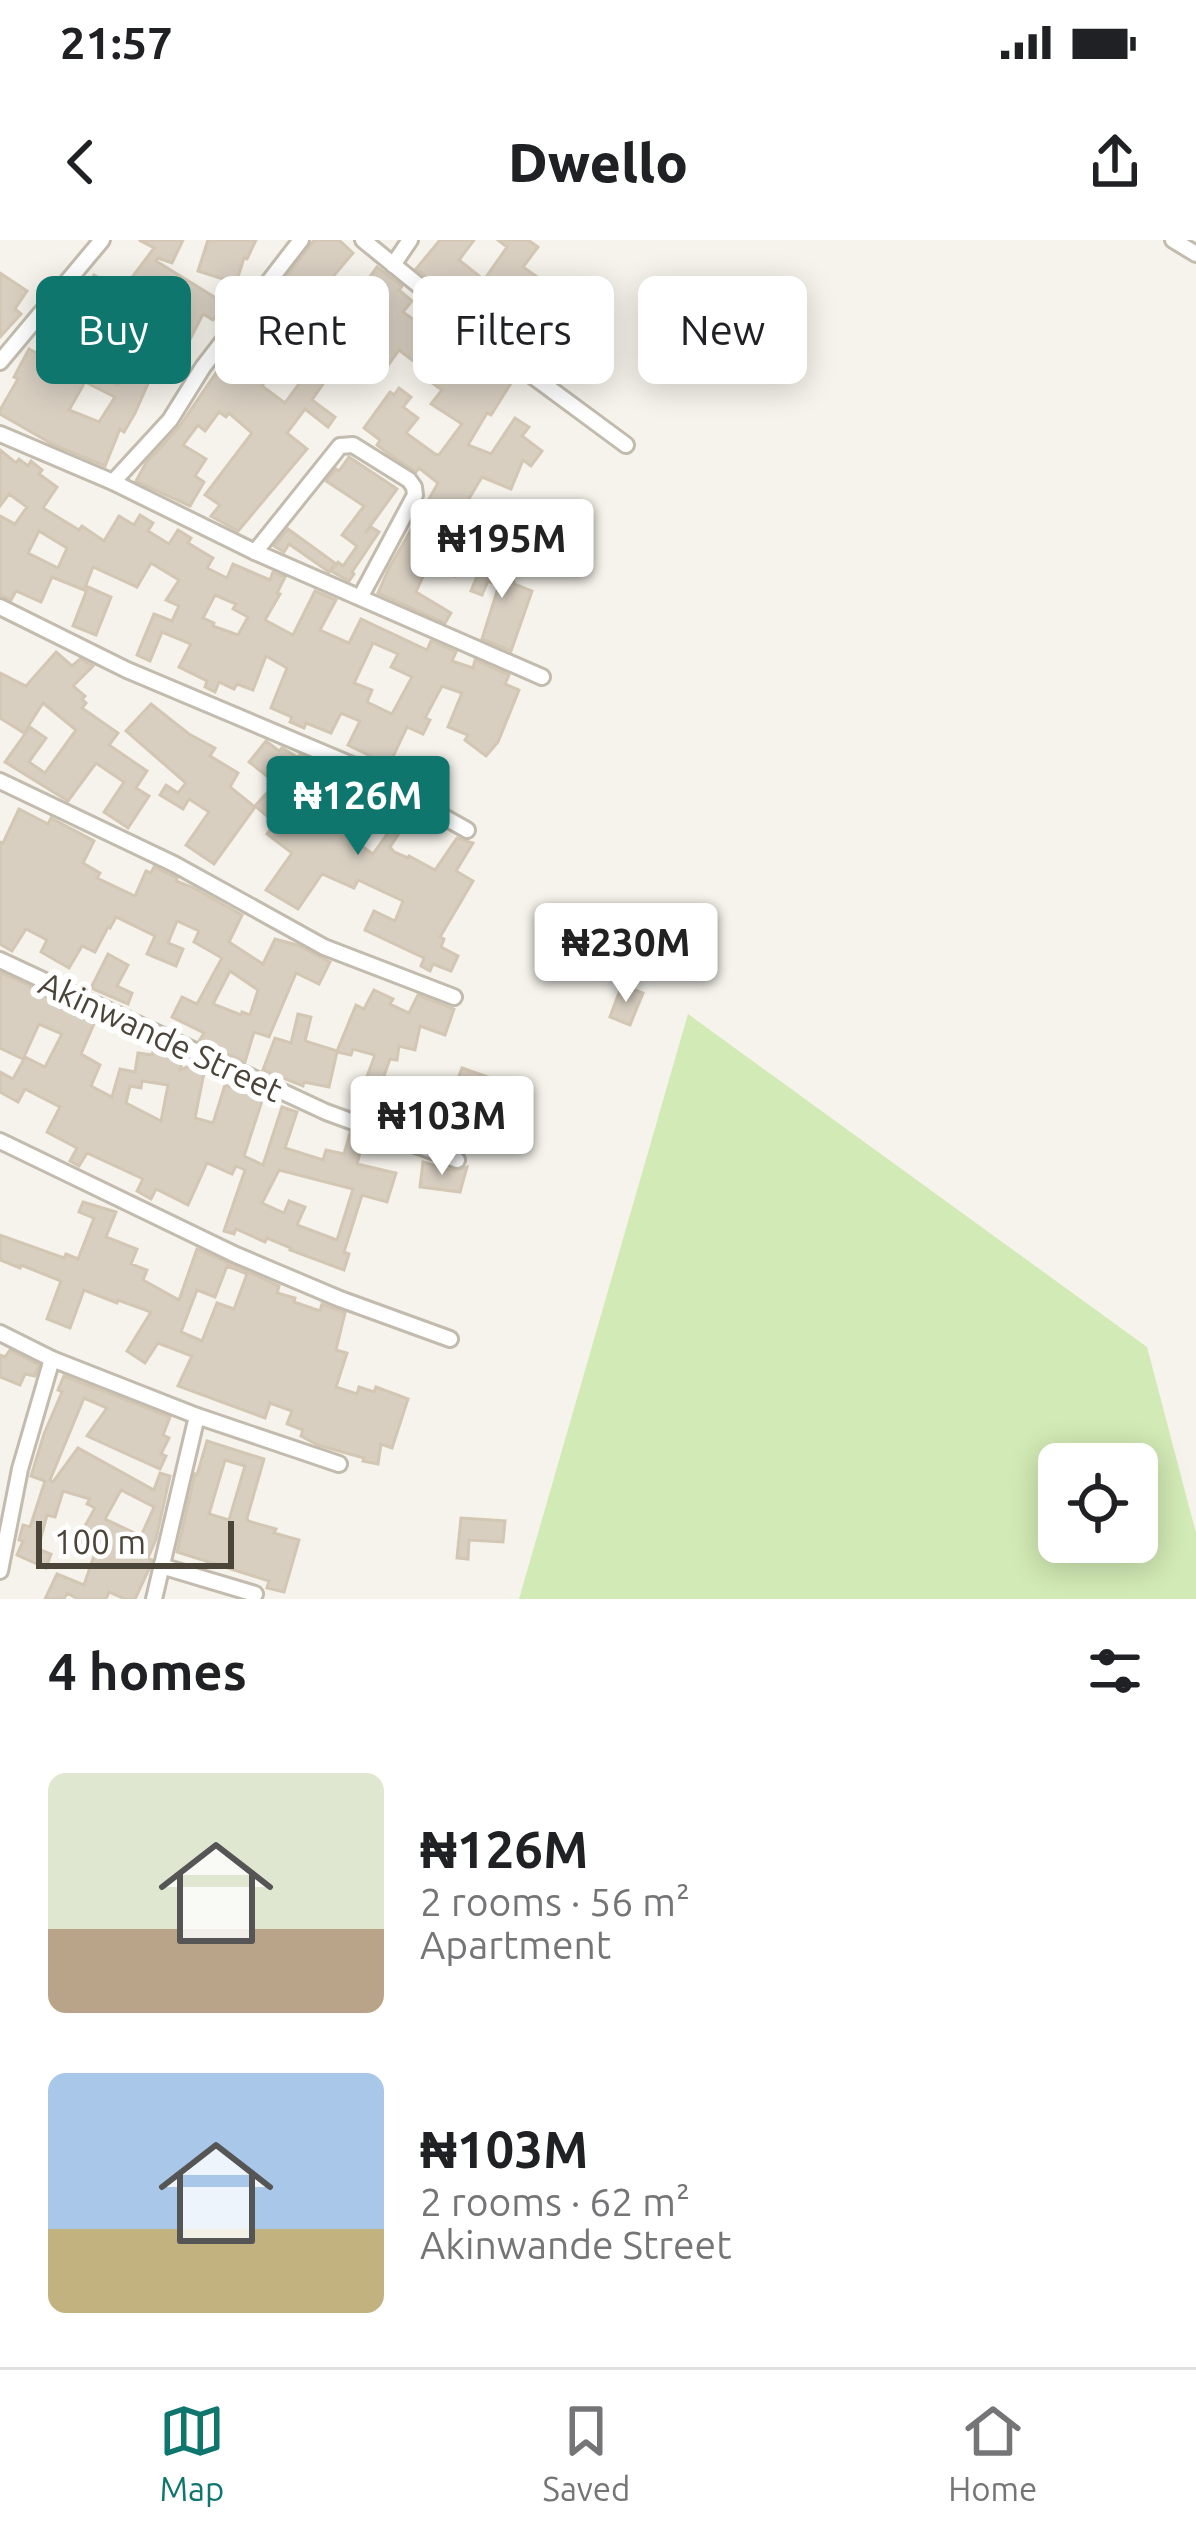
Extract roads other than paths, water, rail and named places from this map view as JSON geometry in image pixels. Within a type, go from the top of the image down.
[{"type":"street","points":[[0,362],[102,240]]},
{"type":"street","points":[[112,482],[170,420],[202,367],[301,240]]},
{"type":"street","points":[[363,240],[503,354],[626,445]]},
{"type":"street","points":[[393,265],[410,240]]},
{"type":"street","points":[[1173,240],[1196,254]]},
{"type":"street","points":[[0,434],[255,552],[542,676]]},
{"type":"street","points":[[255,552],[340,446],[353,445],[415,487],[361,596]]},
{"type":"street","points":[[0,607],[127,670],[352,765],[467,830]]},
{"type":"street","points":[[0,781],[174,864],[324,947],[454,997]]},
{"type":"street","name":"Akinwande Street","points":[[0,961],[326,1112],[457,1160]]},
{"type":"street","points":[[0,1141],[236,1255],[450,1339]]},
{"type":"street","points":[[0,1334],[197,1416],[339,1464]]},
{"type":"street","points":[[0,1571],[20,1469],[52,1359]]},
{"type":"street","points":[[154,1599],[197,1416]]},
{"type":"street","points":[[161,1566],[255,1594]]}]
